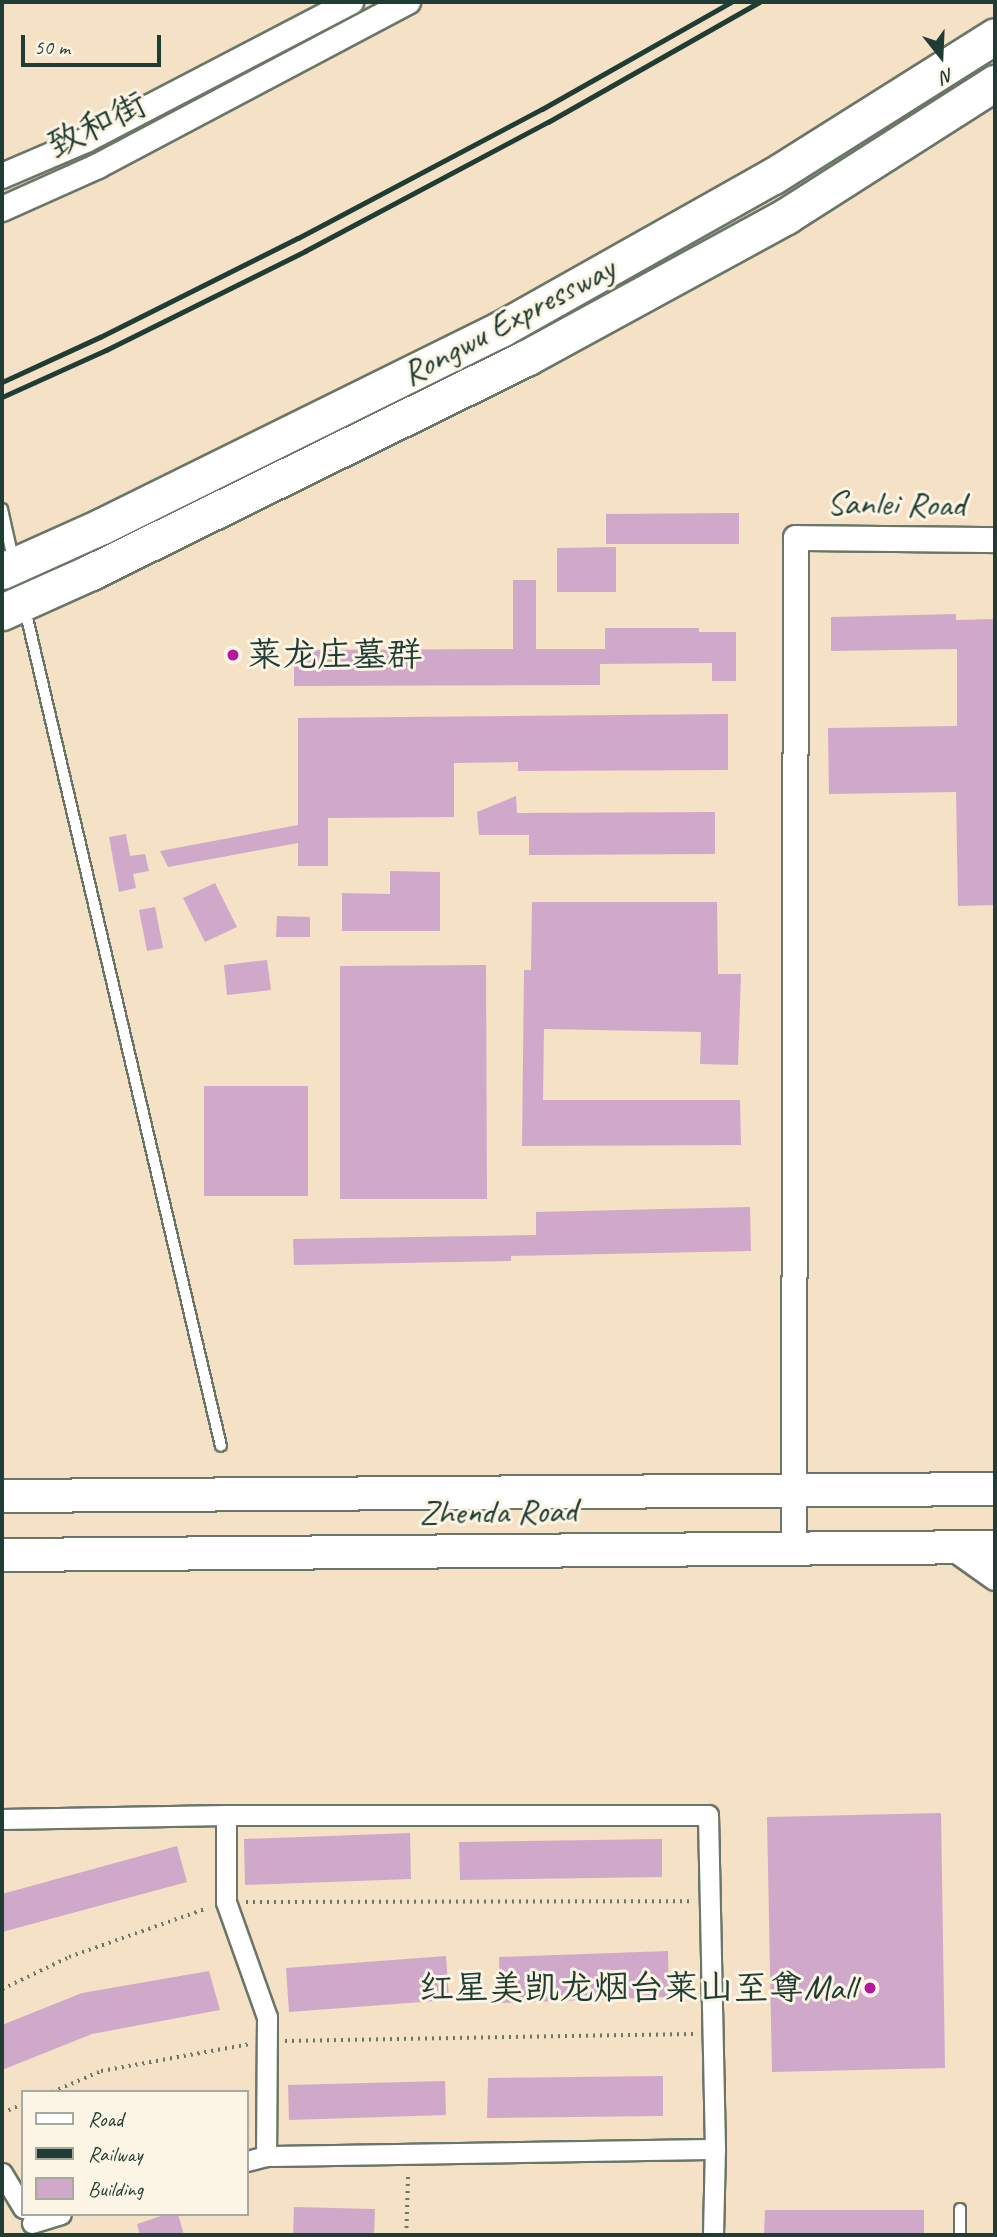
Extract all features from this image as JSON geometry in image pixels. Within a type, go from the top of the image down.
[{"type":"highway","name":"Rongwu Expressway","points":[[7,563],[102,526],[501,329],[773,176],[995,36]]},
{"type":"highway","name":"Rongwu Expressway","points":[[15,617],[104,566],[526,358],[786,216],[995,83]]},
{"type":"highway","name":"Zhenda Road","points":[[2,1496],[995,1489]]},
{"type":"highway","name":"Zhenda Road","points":[[2,1555],[995,1547]]},
{"type":"street","name":"致和街","points":[[2,176],[86,140],[351,2]]},
{"type":"street","name":"致和街","points":[[2,209],[98,166],[408,2]]},
{"type":"street","name":"Sanlei Road","points":[[794,1491],[796,538],[995,540]]},
{"type":"street","points":[[794,1491],[794,1548]]},
{"type":"street","points":[[950,1546],[995,1578]]},
{"type":"street","points":[[226,1815],[226,1902],[267,2017],[266,2156]]},
{"type":"street","points":[[2,1819],[226,1815],[708,1815],[715,2149],[713,2235]]},
{"type":"street","points":[[248,2161],[266,2156],[715,2149]]},
{"type":"street","points":[[2,2173],[21,2212]]},
{"type":"street","points":[[25,2220],[49,2216]]},
{"type":"lane","points":[[2,509],[7,563]]},
{"type":"lane","points":[[15,617],[221,1446]]},
{"type":"lane","points":[[960,2209],[960,2235]]},
{"type":"path","points":[[2,1989],[69,1957],[226,1902],[710,1901]]},
{"type":"path","points":[[57,2090],[101,2071],[267,2041],[713,2034]]},
{"type":"path","points":[[2,2113],[21,2105]]},
{"type":"path","points":[[406,2235],[409,2153]]},
{"type":"building","points":[[739,513],[739,544],[606,544],[606,514]]},
{"type":"building","points":[[616,547],[616,592],[557,592],[557,548]]},
{"type":"building","points":[[513,580],[536,580],[536,649],[605,649],[605,628],[699,628],[699,632],[736,632],[736,681],[712,681],[712,663],[600,664],[600,685],[294,686],[294,650],[513,649]]},
{"type":"building","points":[[956,614],[956,620],[995,619],[995,905],[958,906],[956,792],[829,794],[828,728],[957,726],[957,649],[831,651],[831,617]]},
{"type":"building","points":[[728,714],[728,770],[518,771],[518,762],[454,763],[454,817],[328,818],[328,866],[298,866],[298,843],[168,867],[160,851],[298,825],[298,718]]},
{"type":"building","points":[[516,796],[517,813],[715,812],[715,854],[529,855],[529,835],[479,835],[477,812]]},
{"type":"building","points":[[126,834],[130,856],[145,854],[149,871],[133,874],[136,888],[119,892],[109,837]]},
{"type":"building","points":[[390,871],[440,872],[440,931],[342,931],[342,893],[390,894]]},
{"type":"building","points":[[215,883],[237,927],[205,942],[183,898]]},
{"type":"building","points":[[532,902],[717,902],[718,974],[741,974],[738,1065],[700,1064],[701,1032],[544,1029],[543,1100],[740,1100],[741,1145],[522,1146],[524,970],[531,970]]},
{"type":"building","points":[[155,907],[163,948],[147,951],[139,910]]},
{"type":"building","points":[[277,916],[310,917],[310,937],[276,937]]},
{"type":"building","points":[[267,960],[271,990],[227,995],[224,965]]},
{"type":"building","points":[[486,965],[487,1199],[340,1199],[340,966]]},
{"type":"building","points":[[204,1086],[308,1086],[308,1196],[204,1196]]},
{"type":"building","points":[[750,1207],[751,1251],[511,1256],[511,1261],[294,1265],[293,1239],[536,1235],[536,1212]]},
{"type":"building","points":[[941,1813],[945,2068],[772,2072],[767,1817]]},
{"type":"building","points":[[410,1833],[411,1879],[245,1885],[244,1839]]},
{"type":"building","points":[[662,1839],[662,1877],[460,1880],[459,1842]]},
{"type":"building","points":[[177,1846],[187,1882],[2,1932],[2,1894]]},
{"type":"building","points":[[668,1951],[669,1997],[500,2003],[499,1957]]},
{"type":"building","points":[[446,1956],[449,2000],[289,2012],[286,1968]]},
{"type":"building","points":[[209,1971],[220,2010],[92,2034],[2,2070],[2,2025],[82,1993]]},
{"type":"building","points":[[663,2076],[663,2116],[487,2118],[488,2078]]},
{"type":"building","points":[[445,2081],[446,2115],[289,2120],[288,2085]]},
{"type":"building","points":[[294,2207],[375,2209],[374,2235],[293,2235]]},
{"type":"building","points":[[765,2210],[924,2210],[924,2235],[764,2235]]},
{"type":"building","points":[[161,2216],[179,2216],[184,2235],[140,2235],[137,2224]]},
{"type":"railway","points":[[2,382],[100,337],[298,238],[542,109],[731,2]]},
{"type":"railway","points":[[2,397],[106,350],[305,251],[548,122],[759,2]]},
{"type":"place","name":"莱龙庄墓群","points":[[233,655]]},
{"type":"place","name":"红星美凯龙烟台莱山至尊Mall","points":[[870,1988]]}]
